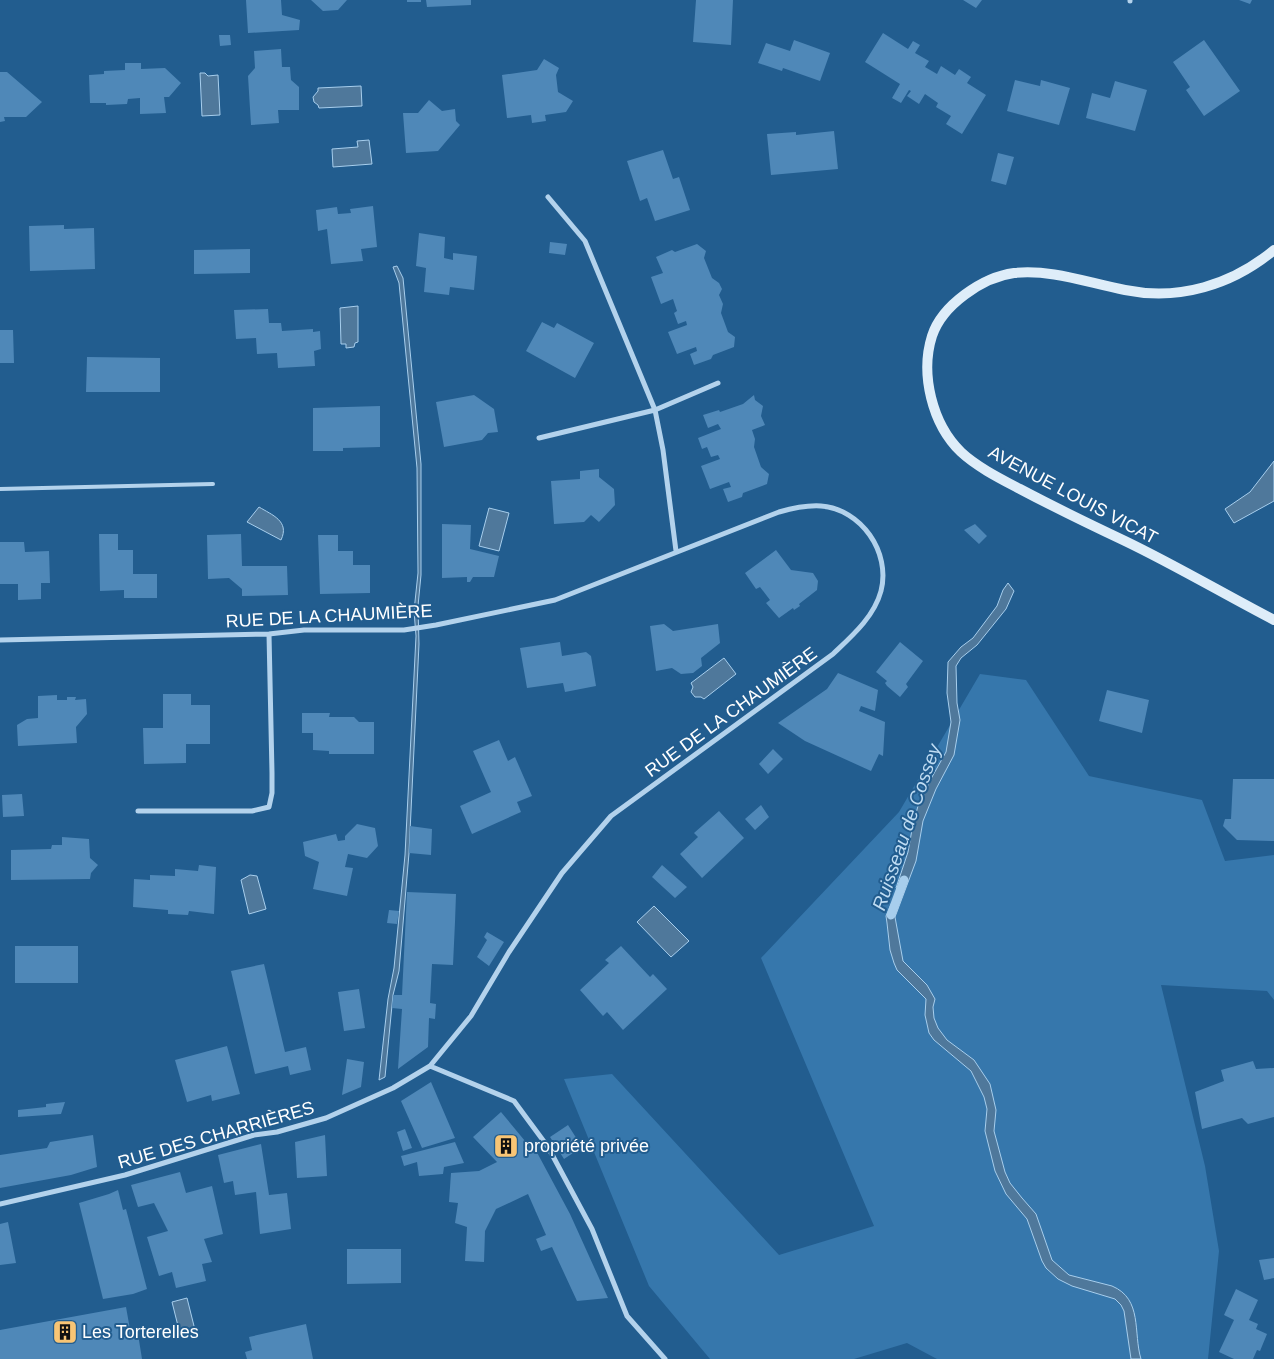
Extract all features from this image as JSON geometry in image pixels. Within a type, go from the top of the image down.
[{"type":"main road","name":"AVENUE LOUIS VICAT","points":[[1274,250],[1236,276],[1189,292],[1159,294],[1127,291],[1042,272],[1013,273],[988,281],[964,295],[947,311],[934,331],[928,350],[926,375],[937,420],[961,452],[995,476],[1054,507],[1128,542],[1274,620]]},
{"type":"street","points":[[548,197],[585,241],[655,410],[663,450],[676,551]]},
{"type":"street","points":[[539,438],[655,410],[718,383]]},
{"type":"street","name":"RUE DE LA CHAUMIÈRE","points":[[0,640],[269,634],[304,630],[404,630],[436,626],[555,600],[676,551],[780,512],[802,506],[822,506],[841,511],[858,521],[870,534],[879,550],[883,572],[881,591],[873,610],[857,631],[833,654],[611,816],[562,873],[509,952],[471,1016],[430,1066]]},
{"type":"street","points":[[138,811],[252,811],[268,807],[272,793],[269,634]]},
{"type":"street","points":[[430,1066],[514,1101],[548,1147],[592,1229],[627,1316],[665,1359]]},
{"type":"street","name":"RUE DES CHARRIÈRES","points":[[0,1204],[125,1175],[254,1135],[276,1132],[326,1118],[392,1088],[430,1066]]},
{"type":"lane","points":[[0,489],[213,484]]},
{"type":"shaded area","points":[[200,73],[205,73],[208,76],[218,75],[220,115],[202,116]]},
{"type":"shaded area","points":[[361,86],[362,106],[319,108],[314,102],[313,97],[318,88]]},
{"type":"shaded area","points":[[369,140],[372,164],[333,167],[332,149],[358,147],[357,141]]},
{"type":"shaded area","points":[[397,266],[403,278],[421,464],[421,575],[418,606],[419,644],[409,853],[399,971],[393,995],[385,1077],[379,1080],[388,999],[394,968],[405,855],[416,636],[414,611],[418,573],[417,468],[399,283],[393,267]]},
{"type":"shaded area","points":[[358,306],[358,342],[355,343],[354,347],[346,348],[346,344],[341,344],[340,308]]},
{"type":"shaded area","points":[[1274,461],[1274,501],[1234,523],[1225,509],[1250,492]]},
{"type":"shaded area","points":[[259,507],[274,516],[281,523],[283,533],[281,540],[247,522]]},
{"type":"shaded area","points":[[489,508],[509,513],[499,551],[479,546]]},
{"type":"shaded area","points":[[1008,583],[1014,591],[1006,609],[977,645],[961,658],[956,666],[957,703],[960,720],[954,755],[936,789],[923,821],[916,861],[895,917],[903,961],[927,985],[935,999],[933,1007],[934,1018],[938,1028],[947,1040],[974,1060],[990,1084],[996,1110],[994,1131],[1005,1172],[1010,1183],[1036,1214],[1052,1260],[1069,1275],[1112,1286],[1122,1292],[1133,1308],[1141,1359],[1131,1359],[1124,1311],[1115,1299],[1072,1286],[1058,1279],[1046,1268],[1027,1219],[1006,1194],[995,1171],[985,1131],[987,1109],[984,1097],[971,1071],[934,1040],[929,1033],[925,1015],[926,999],[897,970],[890,950],[886,916],[892,902],[895,905],[900,892],[896,888],[908,852],[918,806],[946,752],[951,722],[947,693],[948,662],[961,647],[973,638],[997,606]]},
{"type":"shaded area","points":[[724,658],[736,674],[704,699],[695,697],[691,692],[693,687],[691,683]]},
{"type":"shaded area","points":[[980,674],[1026,680],[1089,776],[1202,800],[1225,861],[1274,855],[1274,1000],[1267,991],[1161,985],[1205,1166],[1219,1251],[1208,1359],[937,1359],[907,1343],[854,1359],[710,1359],[649,1286],[564,1079],[612,1074],[779,1255],[874,1226],[761,958],[899,812]]},
{"type":"shaded area","points":[[250,875],[257,876],[266,909],[249,914],[241,880]]},
{"type":"shaded area","points":[[654,906],[689,941],[671,957],[637,922]]},
{"type":"shaded area","points":[[187,1298],[195,1330],[192,1335],[187,1337],[180,1334],[172,1302]]},
{"type":"building","points":[[246,0],[281,0],[282,15],[300,20],[299,30],[248,33]]},
{"type":"building","points":[[311,0],[347,0],[338,10],[323,11]]},
{"type":"building","points":[[407,0],[421,0],[421,2],[407,2]]},
{"type":"building","points":[[426,0],[471,0],[471,5],[427,7]]},
{"type":"building","points":[[696,0],[733,0],[731,45],[693,42]]},
{"type":"building","points":[[963,0],[982,0],[976,8]]},
{"type":"building","points":[[1239,0],[1252,0],[1250,4]]},
{"type":"building","points":[[883,33],[908,49],[913,41],[920,45],[915,53],[929,61],[925,67],[937,74],[941,66],[955,75],[959,69],[971,77],[967,83],[986,95],[962,134],[946,124],[951,116],[936,107],[938,103],[925,94],[919,104],[907,96],[911,91],[909,90],[901,103],[892,98],[900,84],[865,62]]},
{"type":"building","points":[[219,35],[230,35],[231,45],[220,46]]},
{"type":"building","points":[[794,40],[830,53],[820,81],[783,68],[782,71],[758,63],[766,43],[790,51]]},
{"type":"building","points":[[1204,40],[1240,91],[1204,116],[1186,90],[1190,87],[1173,62]]},
{"type":"building","points":[[281,49],[282,67],[290,67],[291,80],[299,87],[299,110],[278,110],[279,123],[251,125],[248,76],[255,68],[254,51]]},
{"type":"building","points":[[544,59],[559,68],[556,75],[558,92],[573,101],[566,112],[545,115],[546,121],[532,123],[531,115],[507,118],[502,75],[537,70]]},
{"type":"building","points":[[125,63],[141,63],[141,69],[165,68],[181,83],[169,97],[164,97],[166,113],[140,114],[140,98],[128,99],[127,104],[106,105],[106,103],[90,103],[89,75],[104,74],[104,71],[125,70]]},
{"type":"building","points":[[0,72],[7,72],[42,102],[26,117],[4,117],[5,121],[0,122]]},
{"type":"building","points":[[1015,80],[1040,86],[1041,80],[1070,88],[1059,125],[1007,111]]},
{"type":"building","points":[[1115,81],[1147,90],[1135,131],[1086,118],[1092,93],[1110,98]]},
{"type":"building","points":[[429,100],[442,111],[455,109],[456,121],[460,125],[438,151],[406,153],[403,113],[418,113]]},
{"type":"building","points":[[834,131],[838,169],[771,175],[767,134],[796,132],[796,135]]},
{"type":"building","points":[[663,150],[673,179],[679,177],[690,210],[655,221],[647,198],[640,201],[627,161]]},
{"type":"building","points":[[998,153],[1014,157],[1006,185],[991,181]]},
{"type":"building","points":[[373,206],[377,247],[361,249],[363,261],[331,264],[327,229],[318,231],[316,210],[337,207],[338,214],[351,213],[350,209]]},
{"type":"building","points":[[64,225],[64,229],[94,228],[95,269],[30,271],[29,226]]},
{"type":"building","points":[[419,233],[445,237],[444,258],[453,260],[453,253],[477,256],[474,290],[450,287],[449,295],[424,292],[426,268],[416,266]]},
{"type":"building","points":[[550,242],[567,244],[565,255],[549,253]]},
{"type":"building","points":[[697,244],[706,251],[704,258],[712,278],[719,283],[722,289],[719,295],[723,304],[721,313],[728,332],[735,337],[734,347],[713,355],[711,359],[694,365],[690,354],[697,351],[696,347],[677,354],[668,332],[687,325],[686,321],[678,324],[674,313],[677,311],[673,299],[661,304],[651,277],[663,273],[656,257],[672,250],[675,252]]},
{"type":"building","points":[[250,249],[250,273],[194,274],[194,250]]},
{"type":"building","points":[[268,309],[269,323],[281,323],[282,331],[313,329],[313,332],[320,331],[321,349],[314,351],[315,366],[278,368],[277,353],[257,354],[256,338],[236,339],[234,310]]},
{"type":"building","points":[[542,322],[554,328],[557,323],[594,343],[575,378],[526,351]]},
{"type":"building","points":[[0,330],[13,330],[14,363],[0,363]]},
{"type":"building","points":[[87,357],[160,358],[160,392],[86,392]]},
{"type":"building","points":[[474,395],[494,409],[498,432],[488,433],[482,440],[444,447],[436,402]]},
{"type":"building","points":[[754,395],[755,400],[763,406],[761,416],[765,425],[752,430],[755,439],[754,447],[761,467],[769,474],[767,484],[743,493],[742,497],[728,502],[723,489],[731,487],[729,482],[710,489],[701,466],[720,459],[718,455],[711,457],[707,447],[702,449],[698,438],[721,429],[718,424],[708,428],[703,415],[719,410],[720,412],[743,404]]},
{"type":"building","points":[[380,406],[380,447],[343,448],[343,451],[313,451],[313,408]]},
{"type":"building","points":[[599,469],[599,477],[614,489],[615,505],[599,522],[591,515],[584,522],[554,524],[551,481],[580,479],[580,471]]},
{"type":"building","points":[[442,524],[471,525],[470,549],[499,556],[494,577],[473,577],[470,582],[467,582],[467,577],[442,578]]},
{"type":"building","points":[[975,524],[987,536],[979,544],[964,530]]},
{"type":"building","points":[[99,534],[118,534],[118,550],[133,550],[133,574],[157,574],[157,598],[124,598],[124,590],[100,591]]},
{"type":"building","points":[[241,534],[242,566],[287,566],[288,595],[242,596],[242,589],[229,578],[208,579],[207,535]]},
{"type":"building","points":[[318,535],[338,535],[338,551],[353,551],[353,565],[370,565],[370,593],[320,594]]},
{"type":"building","points":[[0,542],[24,542],[25,552],[49,551],[50,583],[41,583],[41,599],[18,600],[18,584],[0,584]]},
{"type":"building","points":[[776,550],[791,570],[813,573],[818,581],[817,590],[799,604],[800,606],[794,610],[793,608],[779,618],[766,603],[770,600],[760,587],[756,589],[745,573]]},
{"type":"building","points":[[664,624],[673,631],[718,624],[720,643],[701,658],[702,666],[693,673],[681,674],[672,668],[656,671],[650,626]]},
{"type":"building","points":[[560,642],[562,656],[586,652],[591,656],[596,686],[565,692],[563,683],[527,688],[520,648]]},
{"type":"building","points":[[900,642],[923,661],[906,684],[908,687],[900,697],[887,686],[885,683],[887,681],[876,672]]},
{"type":"building","points":[[838,673],[878,690],[875,711],[861,706],[859,711],[885,722],[883,756],[879,754],[871,771],[805,741],[778,723],[827,689]]},
{"type":"building","points":[[1107,690],[1149,700],[1142,733],[1099,721]]},
{"type":"building","points":[[163,694],[191,694],[191,705],[210,705],[210,744],[186,744],[186,763],[144,764],[143,728],[163,728]]},
{"type":"building","points":[[57,695],[57,700],[67,700],[67,697],[76,697],[75,700],[86,699],[87,714],[76,727],[77,743],[18,746],[17,725],[27,719],[38,718],[38,696]]},
{"type":"building","points":[[302,713],[330,713],[329,717],[354,717],[359,722],[374,722],[374,754],[329,754],[329,751],[313,750],[313,733],[302,733]]},
{"type":"building","points":[[499,740],[508,761],[515,757],[532,796],[517,802],[521,812],[472,834],[460,806],[491,792],[473,751]]},
{"type":"building","points":[[773,749],[783,759],[768,774],[759,764]]},
{"type":"building","points":[[1233,779],[1274,779],[1274,841],[1237,840],[1223,826],[1225,819],[1231,819]]},
{"type":"building","points":[[22,794],[24,816],[3,817],[2,795]]},
{"type":"building","points":[[761,805],[769,817],[755,830],[745,819]]},
{"type":"building","points":[[719,811],[744,838],[702,878],[680,854],[698,837],[694,833]]},
{"type":"building","points":[[357,824],[375,828],[378,846],[367,858],[348,854],[345,867],[353,868],[347,896],[313,889],[319,862],[305,856],[303,842],[336,834],[338,841],[345,840],[345,836]]},
{"type":"building","points":[[410,826],[432,829],[431,855],[409,853]]},
{"type":"building","points":[[62,837],[89,839],[90,858],[98,865],[91,873],[90,879],[11,880],[11,850],[51,849],[52,845],[62,845]]},
{"type":"building","points":[[199,865],[216,867],[214,914],[189,911],[188,915],[168,914],[168,910],[133,907],[134,879],[150,880],[150,875],[175,876],[175,869],[198,871]]},
{"type":"building","points":[[662,865],[687,887],[675,898],[652,877]]},
{"type":"building","points":[[407,892],[456,894],[453,965],[432,964],[430,1003],[436,1004],[435,1019],[429,1018],[428,1047],[398,1069],[402,1009],[392,1008],[393,995],[402,995]]},
{"type":"building","points":[[389,910],[399,911],[397,924],[387,923]]},
{"type":"building","points":[[487,932],[504,942],[489,966],[477,957],[487,940],[484,937]]},
{"type":"building","points":[[15,946],[78,946],[78,983],[15,983]]},
{"type":"building","points":[[621,946],[650,977],[653,974],[667,989],[623,1030],[607,1012],[603,1016],[580,990],[609,963],[605,960]]},
{"type":"building","points":[[264,964],[285,1052],[306,1047],[311,1070],[290,1075],[288,1066],[255,1074],[231,971]]},
{"type":"building","points":[[359,989],[365,1028],[344,1031],[338,992]]},
{"type":"building","points":[[227,1046],[240,1094],[212,1101],[211,1095],[187,1102],[175,1060]]},
{"type":"building","points":[[347,1059],[364,1062],[361,1087],[342,1095]]},
{"type":"building","points":[[1253,1061],[1256,1069],[1274,1068],[1274,1117],[1248,1124],[1242,1118],[1202,1129],[1195,1092],[1224,1081],[1221,1070]]},
{"type":"building","points":[[431,1082],[455,1138],[422,1148],[401,1101]]},
{"type":"building","points":[[65,1102],[61,1114],[18,1117],[18,1110],[46,1107],[46,1104]]},
{"type":"building","points":[[501,1112],[530,1147],[533,1145],[570,1214],[608,1298],[577,1301],[552,1247],[541,1251],[536,1239],[546,1235],[528,1194],[496,1209],[485,1231],[484,1262],[465,1261],[467,1227],[455,1223],[458,1203],[449,1202],[451,1173],[479,1171],[497,1162],[473,1137]]},
{"type":"building","points":[[568,1125],[582,1147],[564,1159],[550,1137]]},
{"type":"building","points":[[405,1129],[412,1148],[403,1151],[397,1132]]},
{"type":"building","points":[[93,1135],[97,1167],[71,1175],[0,1188],[0,1155],[47,1148],[50,1142]]},
{"type":"building","points":[[325,1135],[327,1176],[297,1178],[295,1142]]},
{"type":"building","points":[[455,1142],[464,1163],[444,1167],[443,1174],[419,1176],[417,1162],[404,1166],[401,1156]]},
{"type":"building","points":[[261,1144],[269,1195],[287,1193],[291,1229],[260,1234],[256,1192],[235,1195],[233,1181],[224,1183],[218,1155]]},
{"type":"building","points":[[180,1172],[186,1193],[212,1186],[223,1234],[204,1239],[212,1262],[202,1264],[206,1281],[176,1288],[172,1272],[159,1276],[147,1237],[168,1231],[154,1203],[138,1207],[131,1185]]},
{"type":"building","name":"Les Torterelles","points":[[118,1190],[123,1210],[126,1209],[147,1289],[133,1294],[103,1299],[79,1203]]},
{"type":"building","points":[[8,1222],[16,1263],[0,1265],[0,1224]]},
{"type":"building","points":[[347,1249],[401,1249],[401,1283],[347,1284]]},
{"type":"building","points":[[1274,1258],[1274,1278],[1264,1280],[1259,1260]]},
{"type":"building","points":[[1236,1289],[1258,1300],[1249,1320],[1258,1324],[1256,1329],[1267,1334],[1260,1351],[1257,1350],[1253,1359],[1234,1359],[1219,1352],[1234,1320],[1224,1315]]},
{"type":"building","name":"Les Torterelles","points":[[126,1307],[131,1335],[138,1334],[142,1359],[0,1359],[0,1330]]},
{"type":"building","points":[[306,1324],[313,1359],[247,1359],[245,1352],[252,1350],[249,1337]]},
{"type":"waterway","name":"Ruisseau de Cossey","points":[[891,915],[904,880]]},
{"type":"place","name":"propriété privée","points":[[506,1146]]},
{"type":"place","name":"Les Torterelles","points":[[65,1332]]}]
